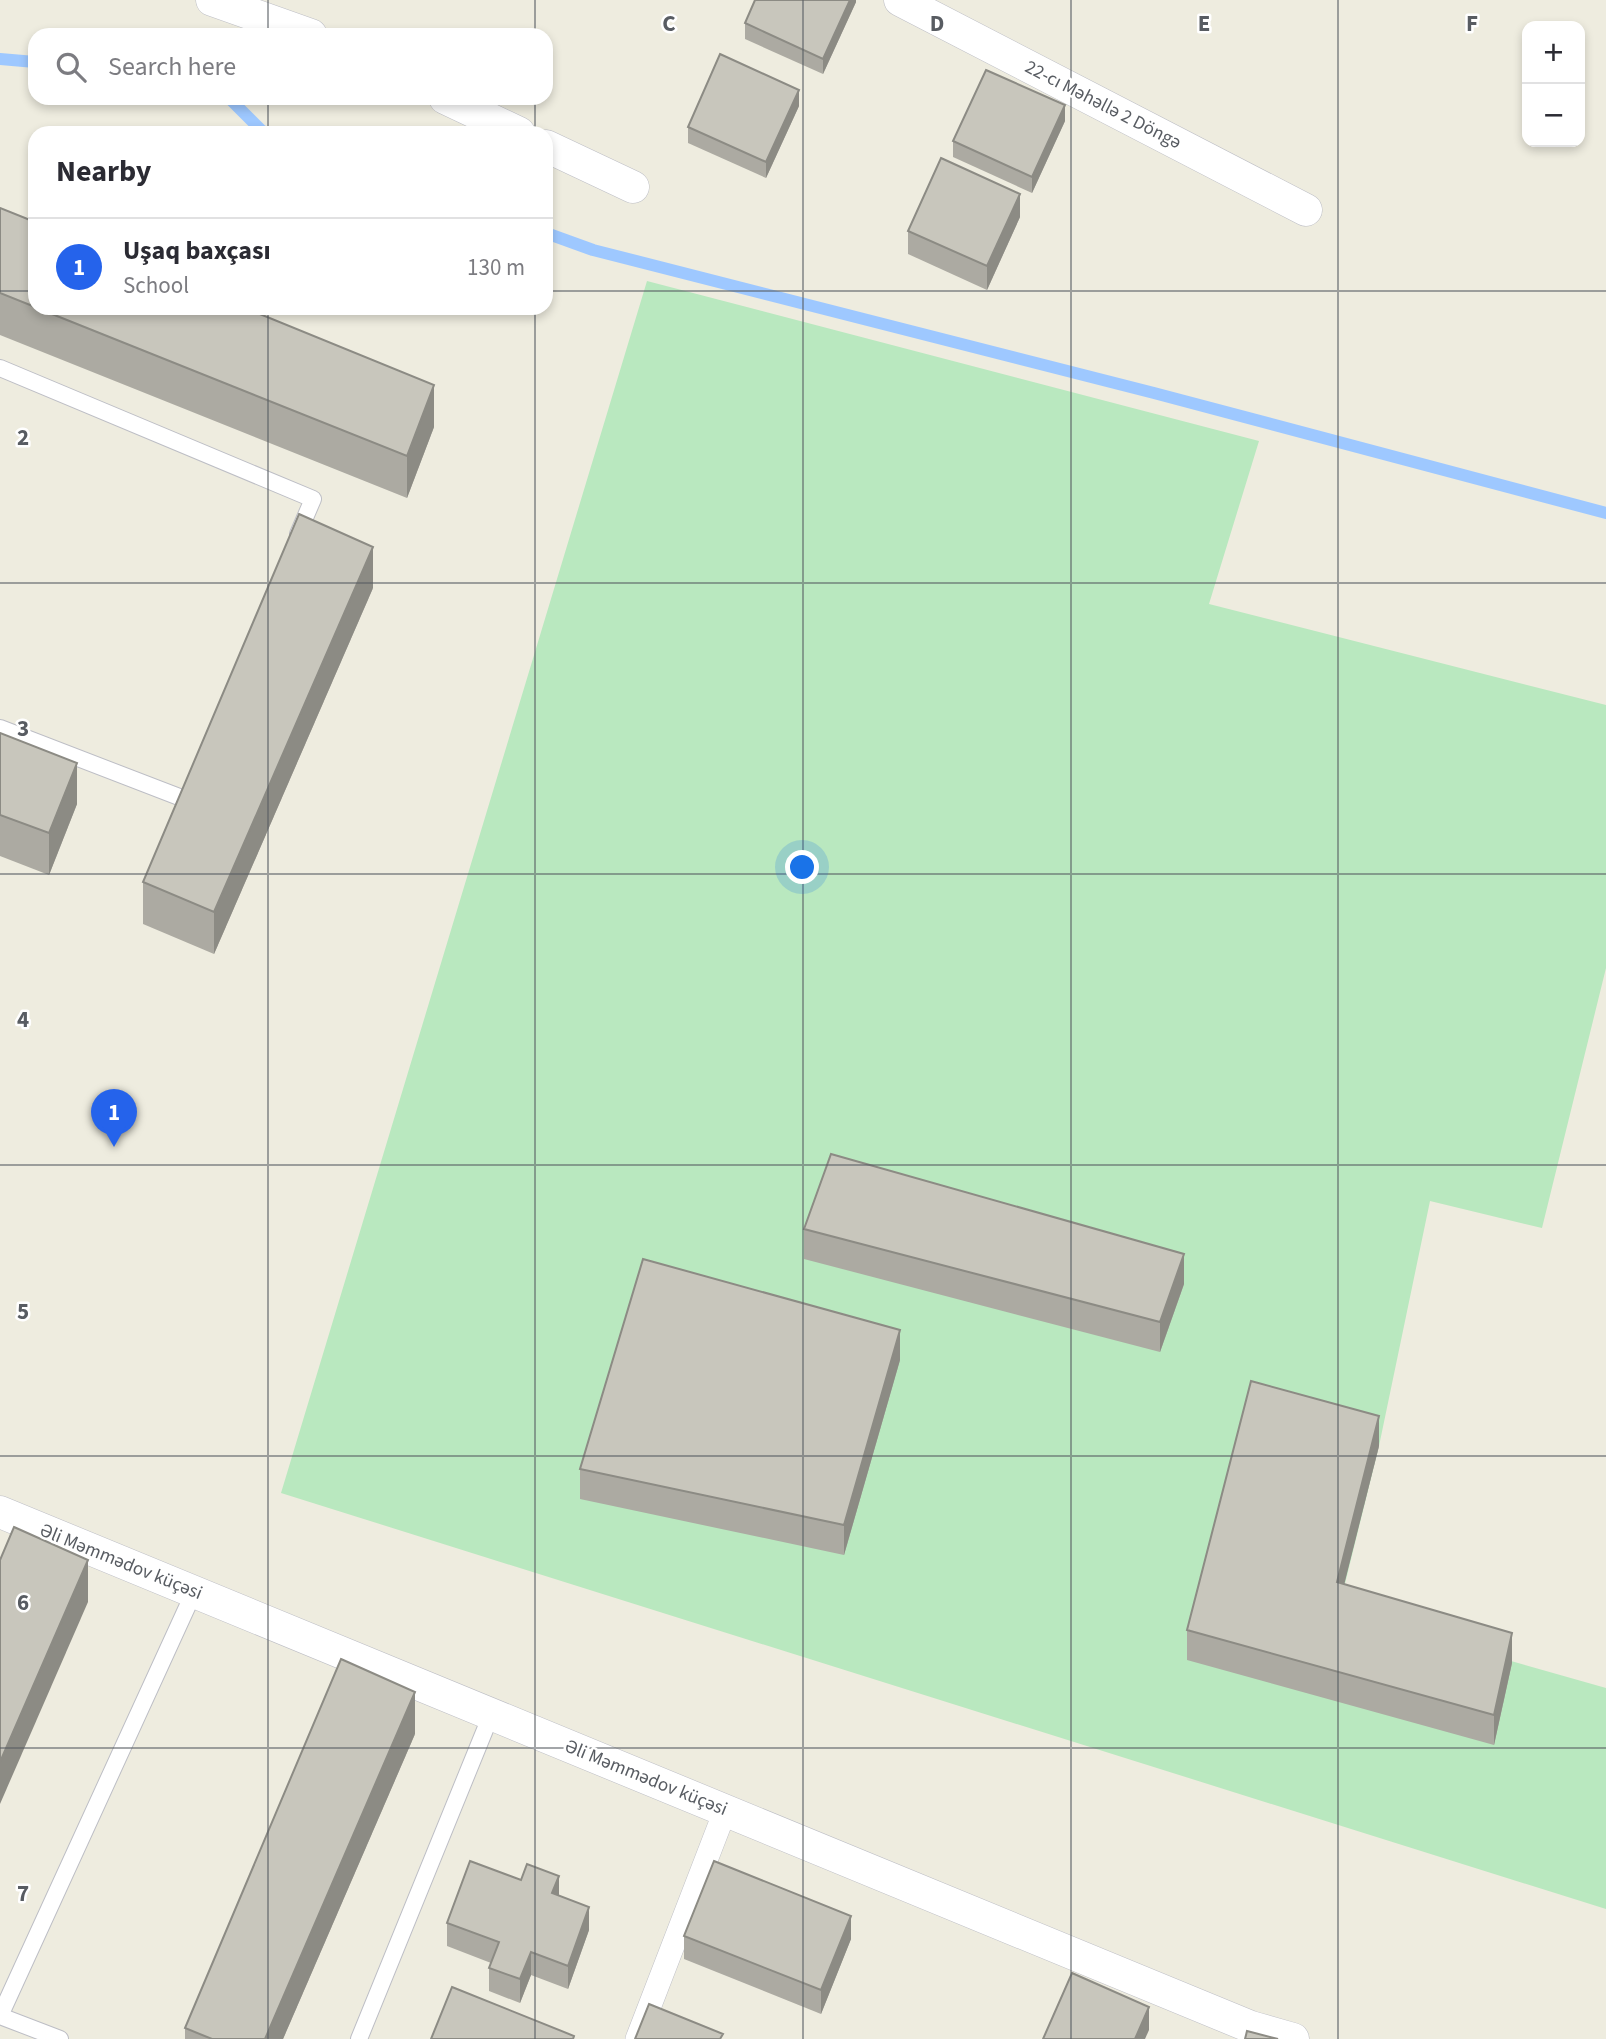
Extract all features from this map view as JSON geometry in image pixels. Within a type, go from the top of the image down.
[{"type":"street","points":[[212,0],[291,28]]},
{"type":"street","name":"22-cı Məhəllə 2 Döngə","points":[[900,0],[1306,210]]},
{"type":"street","points":[[459,105],[504,126]]},
{"type":"street","points":[[553,149],[633,187]]},
{"type":"street","name":"Əli Məmmədov küçəsi","points":[[0,1513],[1251,2027],[1293,2039]]},
{"type":"street","points":[[637,2039],[726,1811]]},
{"type":"lane","points":[[0,368],[313,499],[292,550]]},
{"type":"lane","points":[[0,728],[187,800],[197,775]]},
{"type":"lane","points":[[60,2039],[0,2016],[194,1592]]},
{"type":"lane","points":[[359,2039],[491,1715]]},
{"type":"green space","points":[[647,281],[1259,441],[1209,604],[1606,705],[1606,968],[1542,1228],[1430,1201],[1379,1446],[1338,1612],[1606,1688],[1606,1909],[281,1493]]},
{"type":"building","points":[[755,0],[850,0],[823,59],[745,23]]},
{"type":"building","points":[[720,54],[799,90],[766,162],[688,127]]},
{"type":"building","points":[[986,70],[1065,105],[1032,177],[953,141]]},
{"type":"building","points":[[941,158],[1020,194],[987,266],[908,231]]},
{"type":"building","points":[[0,208],[28,219],[28,304],[0,293]]},
{"type":"building","points":[[54,315],[262,315],[434,385],[407,456]]},
{"type":"building","points":[[299,514],[373,547],[214,912],[143,882]]},
{"type":"building","points":[[0,733],[77,763],[49,833],[0,815]]},
{"type":"building","points":[[831,1154],[1184,1254],[1160,1322],[804,1229]]},
{"type":"building","points":[[643,1259],[900,1330],[844,1525],[580,1469]]},
{"type":"building","points":[[1251,1381],[1379,1416],[1337,1582],[1512,1633],[1494,1715],[1187,1630]]},
{"type":"building","points":[[14,1527],[88,1560],[0,1762],[0,1560]]},
{"type":"building","points":[[341,1659],[415,1692],[265,2039],[212,2039],[185,2028]]},
{"type":"building","points":[[470,1861],[521,1880],[527,1864],[559,1876],[552,1893],[589,1907],[568,1966],[531,1952],[520,1979],[489,1968],[499,1942],[447,1923]]},
{"type":"building","points":[[714,1861],[851,1916],[821,1990],[684,1936]]},
{"type":"building","points":[[1072,1973],[1149,2007],[1135,2039],[1043,2039]]},
{"type":"building","points":[[452,1987],[574,2036],[573,2039],[431,2039]]},
{"type":"building","points":[[649,2004],[723,2034],[720,2039],[635,2039]]},
{"type":"building","points":[[1247,2031],[1278,2039],[1245,2039]]},
{"type":"waterway","points":[[0,59],[28,61]]},
{"type":"waterway","points":[[236,105],[257,126]]},
{"type":"waterway","points":[[553,236],[593,250],[1154,393],[1606,513]]},
{"type":"place","name":"Uşaq baxçası","points":[[114,1147]]}]
